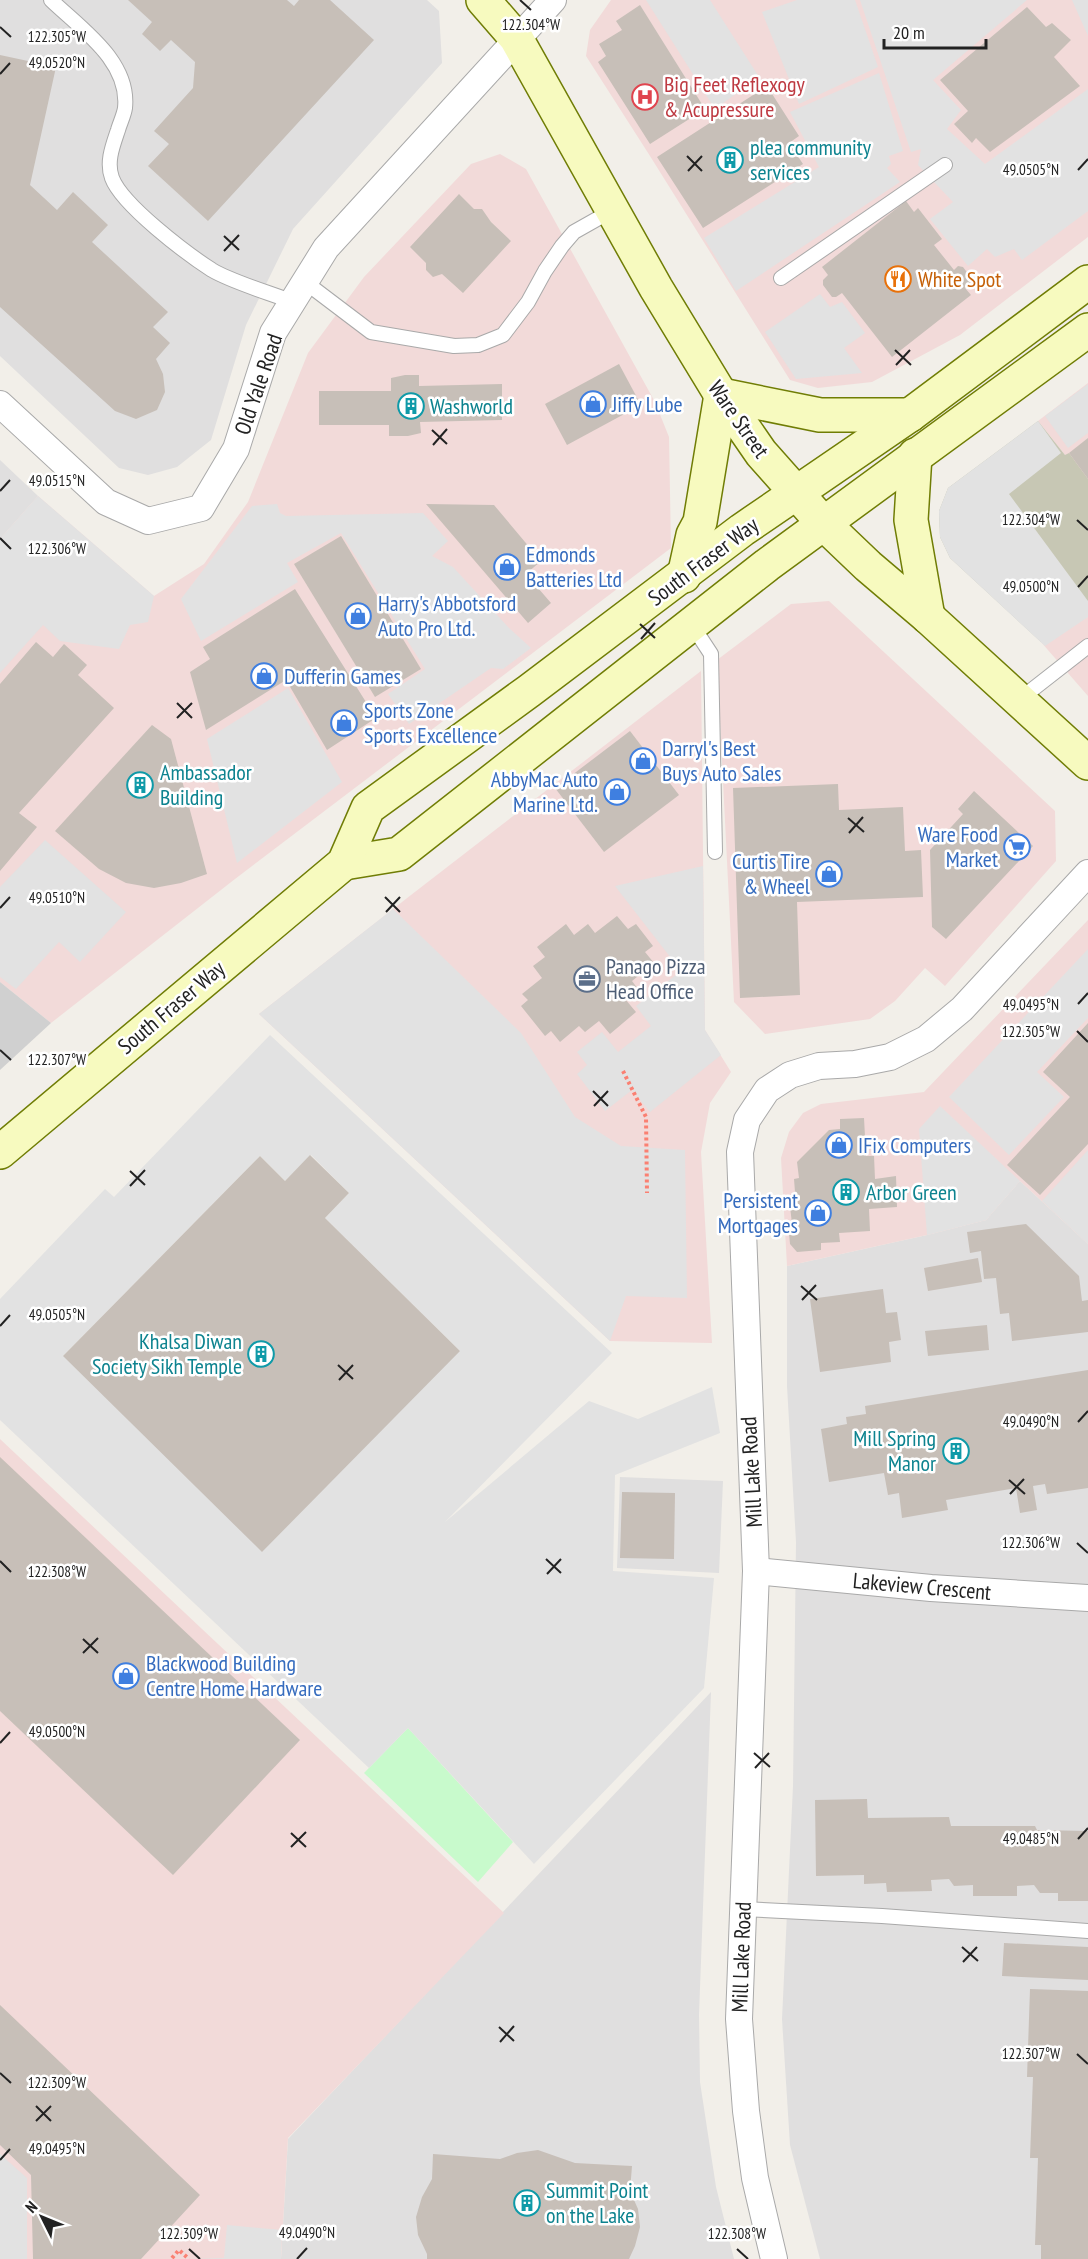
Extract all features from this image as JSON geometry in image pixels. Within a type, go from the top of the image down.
[{"type":"main road","name":"Ware Street","points":[[483,0],[516,38],[656,288],[721,395],[761,453],[824,524],[868,566],[928,617],[1088,763]]},
{"type":"main road","name":"South Fraser Way","points":[[0,1152],[344,863],[368,808],[684,576],[742,530],[910,415],[1088,282]]},
{"type":"main road","name":"South Fraser Way","points":[[344,863],[399,854],[824,524],[1088,330]]},
{"type":"main road","points":[[684,576],[693,535],[700,522],[721,395],[820,415],[910,415]]},
{"type":"main road","points":[[915,455],[911,520],[928,617]]},
{"type":"street","name":"Old Yale Road","points":[[0,404],[106,502],[148,521],[201,508],[236,449],[273,333],[326,248],[553,0]]},
{"type":"street","name":"Mill Lake Road","points":[[774,2259],[755,2178],[746,2111],[739,2019],[756,1571],[740,1152],[747,1120],[767,1090],[790,1075],[819,1066],[855,1064],[890,1057],[926,1039],[962,1009],[1088,873]]},
{"type":"street","name":"Lakeview Crescent","points":[[756,1571],[931,1588],[1088,1598]]},
{"type":"lane","points":[[51,0],[107,54],[119,71],[125,90],[125,109],[109,163],[112,179],[126,200],[166,235],[214,271],[298,292],[371,332],[454,346],[478,345],[503,335],[528,302],[562,246],[574,232],[613,210]]},
{"type":"lane","points":[[781,278],[945,165]]},
{"type":"lane","points":[[692,625],[711,654],[714,852]]},
{"type":"lane","points":[[1019,700],[1088,646]]},
{"type":"lane","points":[[743,1909],[882,1916],[1088,1931]]},
{"type":"path","points":[[623,1071],[646,1117],[647,1193]]},
{"type":"path","points":[[172,2258],[179,2250],[189,2259]]},
{"type":"shaded area","points":[[0,0],[427,0],[439,11],[442,63],[293,229],[246,325],[211,440],[177,467],[148,475],[119,468],[0,356]]},
{"type":"shaded area","points":[[611,0],[1088,0],[1088,237],[960,335],[872,382],[818,388],[790,380],[586,56],[590,30]]},
{"type":"shaded area","points":[[646,0],[710,0],[759,77],[715,109]]},
{"type":"shaded area","points":[[797,0],[855,0],[878,67],[799,104],[762,12]]},
{"type":"shaded area","points":[[860,0],[1027,0],[933,80],[961,110],[947,129],[985,164],[1088,89],[1088,211],[1022,260],[1014,249],[995,257],[987,249],[968,266],[930,219],[953,202],[918,165],[921,149],[911,152]]},
{"type":"shaded area","points":[[1072,0],[1088,0],[1088,36]]},
{"type":"shaded area","points":[[879,73],[903,151],[889,156],[891,164],[887,168],[900,182],[736,291],[704,238],[819,167],[790,112]]},
{"type":"shaded area","points":[[500,154],[526,169],[655,402],[669,437],[671,548],[235,879],[51,1023],[0,982],[0,539],[38,496],[154,596],[204,564],[248,502],[308,353],[364,277],[471,164]]},
{"type":"shaded area","points":[[820,294],[830,307],[842,302],[865,333],[844,348],[862,373],[796,379],[765,332]]},
{"type":"shaded area","points":[[1088,383],[1088,484],[1038,421]]},
{"type":"shaded area","points":[[1088,384],[1088,433],[1068,448],[1045,416]]},
{"type":"shaded area","points":[[1038,421],[1065,455],[1069,453],[1088,479],[1088,615],[1041,642],[950,558],[940,537],[939,511],[948,488]]},
{"type":"shaded area","points":[[1038,421],[1061,453],[1009,494],[1088,601],[1088,617],[1045,646],[950,558],[940,537],[939,511],[948,488]]},
{"type":"shaded area","points":[[0,460],[38,496],[0,539]]},
{"type":"shaded area","points":[[38,496],[154,596],[148,622],[130,625],[119,649],[60,641],[43,625],[0,673],[0,539]]},
{"type":"shaded area","points":[[277,504],[280,513],[286,516],[423,513],[448,541],[432,556],[453,567],[509,628],[531,648],[503,669],[491,668],[409,724],[388,694],[425,669],[341,533],[287,563],[298,582],[201,641],[181,599],[252,506]]},
{"type":"shaded area","points":[[829,601],[1055,811],[1056,861],[945,986],[925,968],[895,1001],[870,1019],[765,1034],[734,1002],[717,660],[791,604]]},
{"type":"shaded area","points":[[1088,611],[1088,696],[1041,642]]},
{"type":"shaded area","points":[[701,671],[705,1030],[731,1072],[710,1103],[701,1152],[712,1343],[610,1341],[259,1014]]},
{"type":"shaded area","points":[[288,688],[342,782],[237,863],[207,739]]},
{"type":"shaded area","points":[[45,840],[126,912],[80,962],[59,942],[16,989],[0,977],[0,887]]},
{"type":"shaded area","points":[[703,866],[705,1030],[721,1055],[650,1112],[632,1090],[605,1111],[577,1074],[587,1065],[577,1052],[602,1032],[618,1052],[651,1026],[636,1006],[681,971],[615,886]]},
{"type":"shaded area","points":[[393,909],[521,1033],[575,1117],[621,1146],[685,1150],[687,1298],[626,1296],[610,1341],[259,1014]]},
{"type":"shaded area","points":[[1088,920],[1088,1244],[1020,1181],[986,1220],[787,1266],[781,1158],[789,1132],[803,1113],[821,1104],[924,1092]]},
{"type":"shaded area","points":[[1088,949],[1088,1018],[1037,1072],[1064,1097],[1009,1155],[949,1097]]},
{"type":"shaded area","points":[[0,982],[51,1023],[0,1070]]},
{"type":"shaded area","points":[[270,1035],[612,1353],[445,1522],[589,1401],[638,1419],[712,1387],[720,1433],[615,1475],[613,1571],[714,1578],[704,1688],[534,1864],[408,1728],[369,1768],[0,1420],[0,1299],[105,1189],[114,1197]],"holes":[[[311,1155],[349,1193],[325,1218],[460,1351],[63,1356],[260,1156],[285,1181]]]},
{"type":"shaded area","points":[[940,1106],[1020,1181],[986,1220],[927,1235],[919,1129]]},
{"type":"shaded area","points":[[1088,1150],[1088,1244],[1042,1201]]},
{"type":"shaded area","points":[[1020,1181],[1088,1244],[1088,2259],[820,2259],[790,2145],[782,2019],[793,1786],[796,1542],[787,1386],[787,1266],[986,1220]]},
{"type":"shaded area","name":"Blackwood Building Centre Home Hardware","points":[[0,1439],[504,1913],[288,2138],[281,2259],[0,2259]]},
{"type":"shaded area","points":[[620,1477],[723,1481],[719,1573],[617,1568]]},
{"type":"shaded area","points":[[711,1692],[699,2015],[700,2082],[716,2187],[734,2259],[281,2259],[288,2139]]},
{"type":"shaded area","points":[[0,2154],[27,2178],[27,2259],[0,2259]]},
{"type":"shaded area","points":[[227,2225],[282,2230],[281,2259],[193,2259],[224,2258]]},
{"type":"green space","points":[[408,1728],[513,1842],[478,1882],[364,1773]]},
{"type":"building","points":[[128,0],[287,0],[294,6],[299,0],[330,0],[374,40],[208,221],[148,166],[169,144],[154,131],[193,88],[195,62],[171,40],[160,51],[142,34],[152,22]]},
{"type":"building","points":[[640,5],[705,109],[650,144],[598,62],[606,56],[599,44],[622,30],[616,21]]},
{"type":"building","points":[[1027,7],[1046,27],[1052,23],[1071,40],[1054,57],[1080,86],[990,152],[976,138],[972,143],[954,124],[968,111],[940,80]]},
{"type":"building","points":[[0,55],[56,67],[30,185],[57,210],[73,192],[108,225],[92,242],[168,312],[153,327],[170,343],[156,359],[163,374],[165,392],[157,410],[136,419],[115,411],[0,307]]},
{"type":"building","name":"plea community services","points":[[767,86],[799,136],[789,143],[803,164],[703,228],[657,157]]},
{"type":"building","points":[[459,194],[474,209],[482,209],[491,222],[511,241],[463,293],[442,274],[433,277],[426,270],[426,263],[410,247]]},
{"type":"building","name":"White Spot","points":[[906,201],[914,212],[918,208],[942,239],[934,245],[954,270],[958,266],[963,267],[972,279],[971,284],[965,288],[971,295],[892,357],[842,293],[832,297],[823,285],[823,280],[828,275],[822,267]]},
{"type":"building","name":"Jiffy Lube","points":[[619,364],[641,405],[567,445],[545,404]]},
{"type":"building","name":"Washworld","points":[[419,375],[419,386],[502,384],[502,420],[420,422],[421,433],[408,436],[389,436],[389,425],[319,425],[319,391],[391,391],[391,378]]},
{"type":"building","points":[[1088,438],[1088,479],[1069,453]]},
{"type":"building","name":"Edmonds Batteries Ltd","points":[[426,504],[494,505],[541,561],[526,574],[551,603],[528,623]]},
{"type":"building","name":"Harry's Abbotsford Auto Pro Ltd.","points":[[341,536],[421,669],[375,697],[294,564]]},
{"type":"building","points":[[295,589],[376,718],[327,750],[286,680],[206,730],[190,672],[210,659],[203,647]]},
{"type":"building","points":[[36,642],[53,657],[64,644],[87,665],[78,675],[114,708],[19,813],[37,827],[0,871],[0,684]]},
{"type":"building","name":"Ambassador Building","points":[[152,725],[171,739],[207,874],[181,883],[154,888],[126,883],[99,869],[55,831]]},
{"type":"building","name":"AbbyMac Auto Marine Ltd.","points":[[630,731],[679,795],[604,852],[555,788]]},
{"type":"building","name":"Curtis Tire & Wheel","points":[[838,784],[839,810],[903,807],[905,851],[921,850],[923,897],[797,902],[800,995],[740,998],[733,788]]},
{"type":"building","points":[[974,791],[1033,846],[946,939],[932,927],[930,850],[963,814],[958,809]]},
{"type":"building","name":"Panago Pizza Head Office","points":[[617,916],[628,929],[636,924],[653,946],[645,952],[654,963],[632,981],[638,989],[625,999],[636,1012],[610,1034],[599,1021],[585,1032],[579,1026],[560,1042],[551,1031],[545,1036],[521,1006],[528,1000],[522,994],[542,978],[533,966],[545,957],[537,947],[566,924],[574,935],[588,924],[595,933]]},
{"type":"building","points":[[1088,1023],[1088,1144],[1040,1195],[1007,1165],[1070,1097],[1043,1072]]},
{"type":"building","name":"Arbor Green","points":[[864,1118],[866,1156],[874,1156],[875,1179],[896,1176],[897,1207],[869,1209],[870,1231],[839,1233],[840,1242],[821,1243],[821,1250],[797,1252],[790,1244],[789,1233],[793,1233],[790,1206],[796,1205],[794,1179],[799,1178],[797,1162],[829,1130],[840,1129],[840,1119]]},
{"type":"building","name":"Khalsa Diwan Society Sikh Temple","points":[[310,1155],[349,1193],[325,1218],[460,1351],[262,1552],[63,1356],[260,1156],[285,1181]]},
{"type":"building","points":[[1026,1224],[1079,1276],[1082,1301],[1088,1300],[1088,1332],[1012,1341],[1009,1313],[1000,1314],[996,1278],[984,1279],[981,1251],[970,1253],[967,1232]]},
{"type":"building","points":[[978,1258],[982,1282],[928,1291],[924,1268]]},
{"type":"building","points":[[883,1289],[886,1313],[897,1312],[901,1340],[889,1342],[891,1362],[820,1372],[810,1299]]},
{"type":"building","points":[[987,1325],[989,1350],[928,1356],[925,1331]]},
{"type":"building","name":"Mill Spring Manor","points":[[1088,1370],[1088,1488],[1047,1494],[1045,1484],[1033,1486],[1037,1510],[1020,1513],[1016,1488],[946,1500],[948,1510],[902,1518],[899,1493],[888,1495],[884,1473],[829,1482],[821,1429],[847,1424],[846,1417],[866,1414],[865,1406]]},
{"type":"building","points":[[0,1457],[300,1740],[173,1875],[0,1711]]},
{"type":"building","points":[[622,1492],[675,1493],[674,1559],[620,1558]]},
{"type":"building","points":[[867,1799],[868,1818],[949,1817],[951,1826],[1035,1826],[1037,1830],[1088,1831],[1088,1901],[1058,1901],[1058,1893],[1040,1893],[1034,1885],[1017,1886],[1017,1896],[973,1896],[973,1885],[954,1886],[949,1879],[931,1880],[932,1891],[887,1892],[886,1883],[864,1884],[864,1875],[816,1876],[815,1800]]},
{"type":"building","points":[[1004,1943],[1088,1947],[1088,1980],[1002,1976]]},
{"type":"building","points":[[1030,1989],[1088,1991],[1088,2259],[1041,2259],[1041,2245],[1035,2245],[1038,2158],[1030,2158],[1033,2077],[1027,2077]]},
{"type":"building","points":[[0,2005],[200,2195],[141,2259],[33,2259],[31,2175],[0,2145]]},
{"type":"building","name":"Summit Point on the Lake","points":[[538,2150],[575,2163],[632,2166],[630,2191],[638,2209],[640,2227],[629,2259],[427,2259],[418,2235],[416,2217],[422,2197],[432,2179],[433,2154],[500,2159],[517,2153]]},
{"type":"place","name":"Big Feet Reflexogy & Acupressure","points":[[645,97]]},
{"type":"place","name":"plea community services","points":[[730,160]]},
{"type":"place","name":"White Spot","points":[[898,279]]},
{"type":"place","name":"Jiffy Lube","points":[[593,404]]},
{"type":"place","name":"Washworld","points":[[411,406]]},
{"type":"place","name":"Edmonds Batteries Ltd","points":[[507,567]]},
{"type":"place","name":"Harry's Abbotsford Auto Pro Ltd.","points":[[358,616]]},
{"type":"place","name":"Dufferin Games","points":[[264,676]]},
{"type":"place","name":"Sports Zone Sports Excellence","points":[[344,723]]},
{"type":"place","name":"Darryl's Best Buys Auto Sales","points":[[643,761]]},
{"type":"place","name":"Ambassador Building","points":[[140,785]]},
{"type":"place","name":"AbbyMac Auto Marine Ltd.","points":[[617,792]]},
{"type":"place","name":"Ware Food Market","points":[[1017,847]]},
{"type":"place","name":"Curtis Tire & Wheel","points":[[829,874]]},
{"type":"place","name":"Panago Pizza Head Office","points":[[587,979]]},
{"type":"place","name":"IFix Computers","points":[[839,1145]]},
{"type":"place","name":"Arbor Green","points":[[846,1192]]},
{"type":"place","name":"Persistent Mortgages","points":[[818,1213]]},
{"type":"place","name":"Khalsa Diwan Society Sikh Temple","points":[[261,1354]]},
{"type":"place","name":"Mill Spring Manor","points":[[956,1451]]},
{"type":"place","name":"Blackwood Building Centre Home Hardware","points":[[126,1676]]},
{"type":"place","name":"Summit Point on the Lake","points":[[527,2203]]}]
